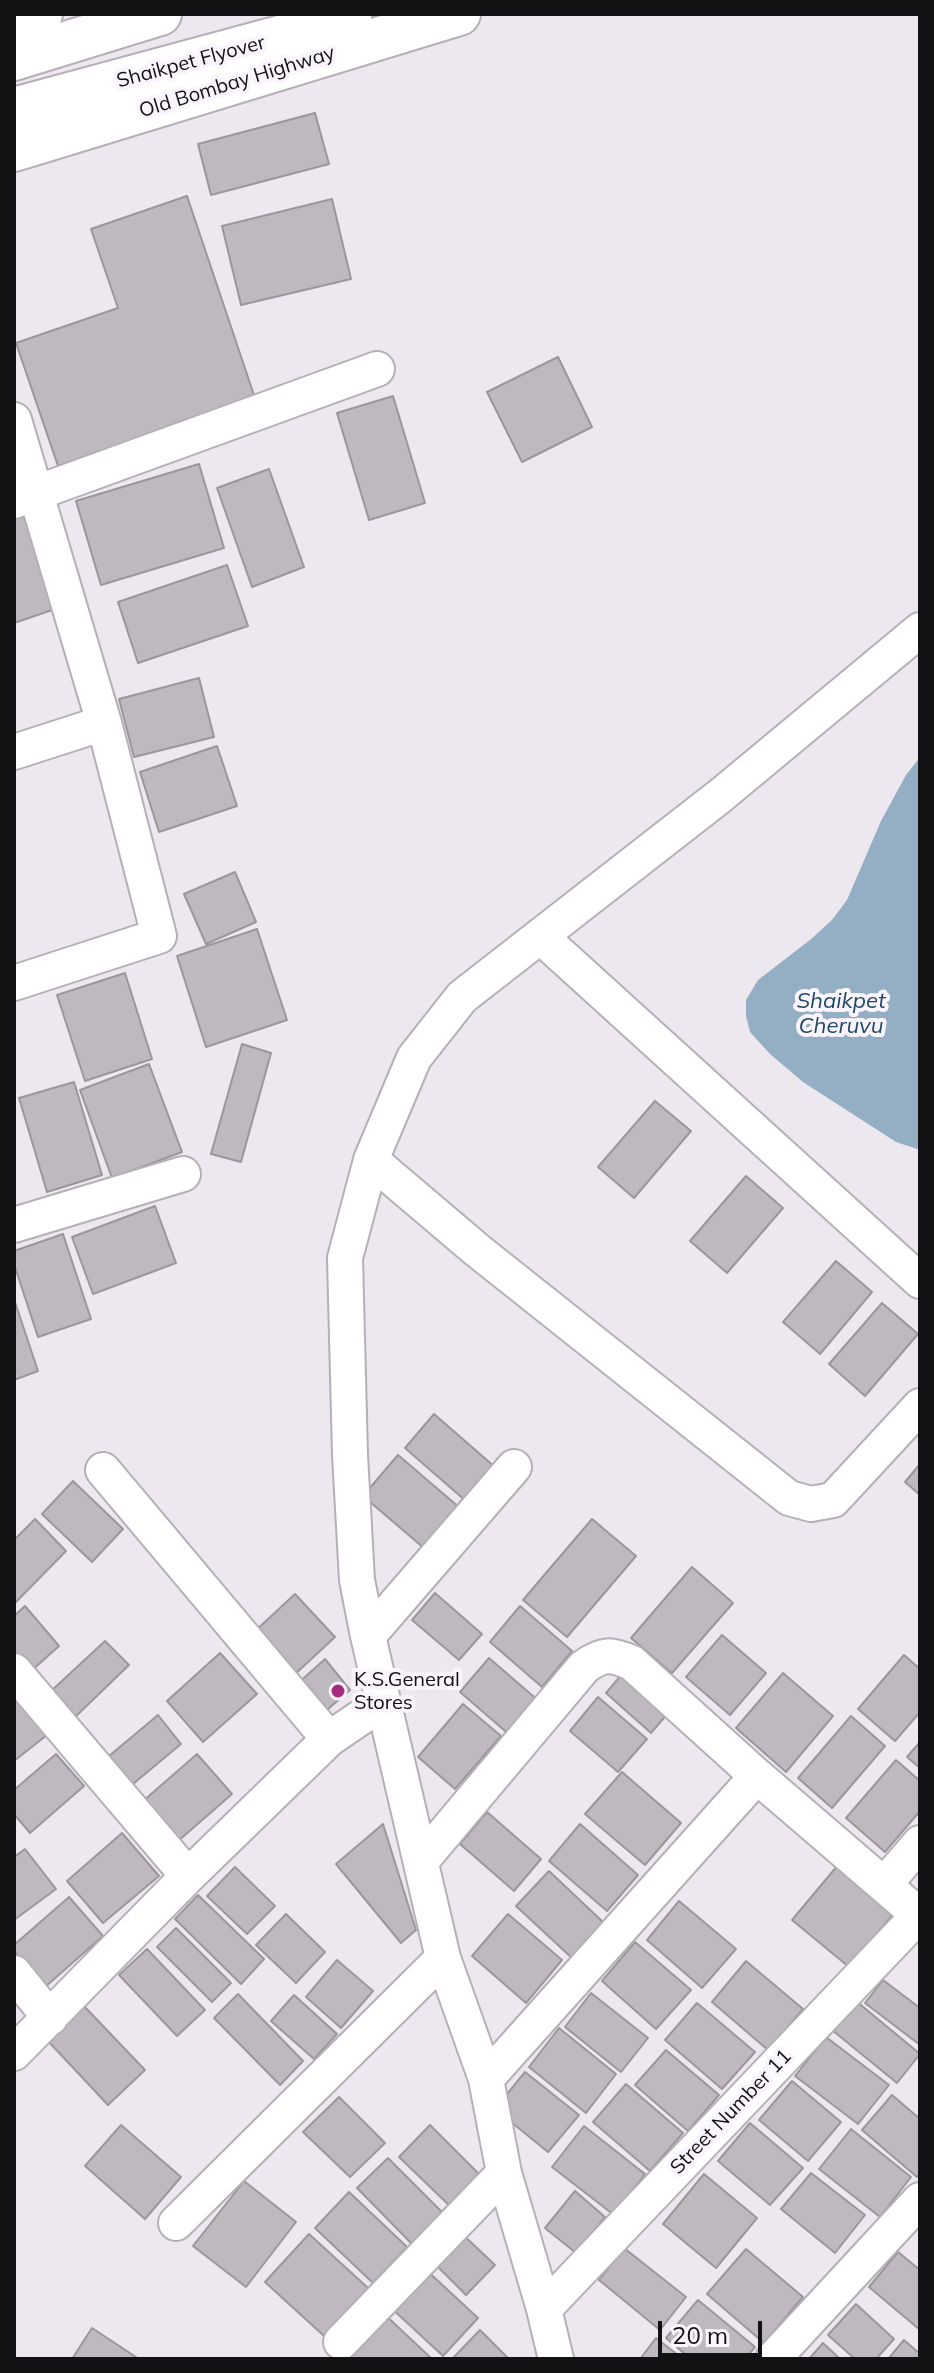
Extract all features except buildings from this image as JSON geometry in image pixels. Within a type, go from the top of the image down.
[{"type":"main road","points":[[14,21],[41,14]]},
{"type":"main road","points":[[14,59],[160,14]]},
{"type":"main road","name":"Shaikpet Flyover","points":[[14,109],[367,14]]},
{"type":"main road","name":"Old Bombay Highway","points":[[14,150],[459,14]]},
{"type":"street","points":[[25,498],[377,369]]},
{"type":"street","points":[[14,420],[25,498],[104,723],[159,936],[14,983]]},
{"type":"street","points":[[556,2359],[504,2173],[486,2079],[443,1958],[382,1703],[357,1580],[345,1258],[371,1160],[414,1058],[462,997],[720,796],[920,630]]},
{"type":"street","points":[[14,752],[104,723]]},
{"type":"street","points":[[540,936],[920,1281]]},
{"type":"street","points":[[371,1160],[477,1250],[789,1498],[811,1504],[833,1500],[920,1406]]},
{"type":"street","points":[[14,1225],[183,1174]]},
{"type":"street","points":[[368,1636],[514,1467]]},
{"type":"street","points":[[103,1470],[329,1739]]},
{"type":"street","points":[[422,1860],[584,1667],[597,1658],[614,1655],[632,1663],[920,1916]]},
{"type":"street","points":[[14,1671],[188,1876]]},
{"type":"street","points":[[14,2053],[188,1876],[329,1739],[382,1703]]},
{"type":"street","points":[[486,2079],[757,1776]]},
{"type":"street","points":[[884,1885],[920,1843]]},
{"type":"street","name":"Street Number 11","points":[[544,2309],[920,1916]]},
{"type":"street","points":[[176,2223],[443,1958]]},
{"type":"street","points":[[14,1973],[50,2018]]},
{"type":"street","points":[[341,2342],[504,2173]]},
{"type":"street","points":[[773,2359],[920,2200]]},
{"type":"water","name":"Shaikpet Cheruvu","points":[[920,757],[920,1150],[896,1142],[803,1082],[770,1054],[750,1032],[746,1000],[758,980],[810,940],[832,920],[847,900],[881,821],[906,775]]},
{"type":"place","name":"K.S.General Stores","points":[[338,1691]]}]
